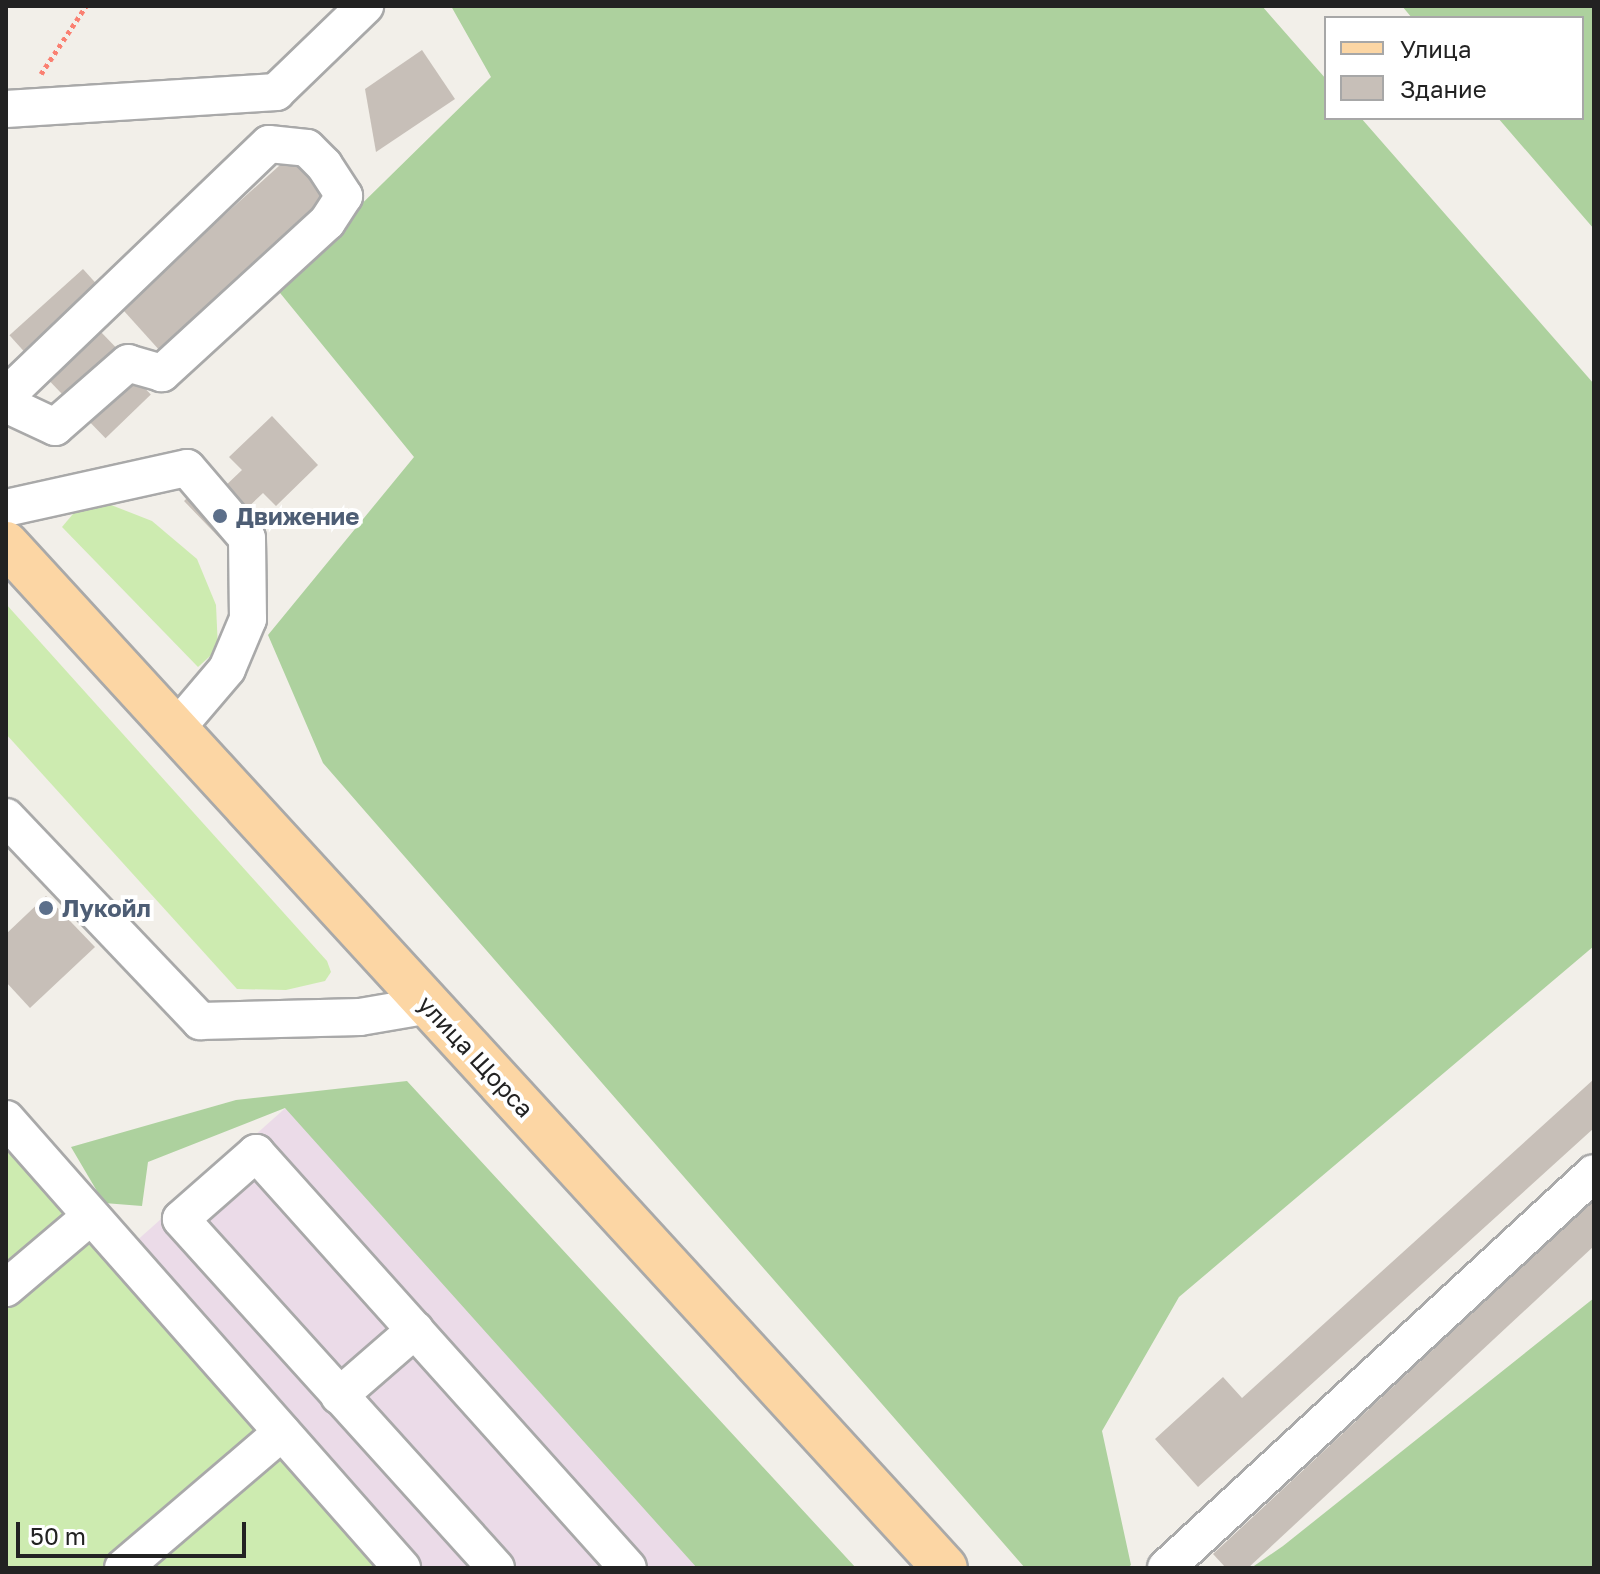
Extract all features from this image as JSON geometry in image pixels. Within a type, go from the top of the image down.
[{"type":"main road","name":"улица Щорса","points":[[6,544],[945,1568]]},
{"type":"lane","points":[[12,109],[276,92],[365,6]]},
{"type":"lane","points":[[6,396],[269,144],[307,148],[324,165],[344,196],[327,222],[162,373],[128,363],[55,427],[6,404]]},
{"type":"lane","points":[[6,508],[187,468],[247,538],[248,619],[227,669],[176,729]]},
{"type":"lane","points":[[6,817],[200,1021],[360,1017],[430,1005]]},
{"type":"lane","points":[[6,1119],[402,1568]]},
{"type":"lane","points":[[496,1568],[181,1219],[256,1153],[628,1568]]},
{"type":"lane","points":[[1166,1568],[1594,1173]]},
{"type":"lane","points":[[6,1288],[91,1216]]},
{"type":"lane","points":[[339,1396],[415,1330]]},
{"type":"lane","points":[[123,1568],[282,1432]]},
{"type":"path","points":[[12,109],[86,6]]},
{"type":"shaded area","points":[[291,1103],[713,1568],[420,1568],[133,1244]]},
{"type":"green space","points":[[451,6],[1262,6],[1324,77],[1324,120],[1363,120],[1594,384],[1594,946],[1179,1297],[1102,1431],[1131,1565],[1127,1568],[1025,1568],[323,763],[268,635],[414,457],[276,288],[491,77]]},
{"type":"green space","points":[[1402,6],[1594,6],[1594,229],[1500,120],[1584,120],[1584,16],[1410,16]]},
{"type":"green space","points":[[106,503],[152,521],[197,559],[216,605],[218,649],[198,667],[62,527],[78,508]]},
{"type":"green space","points":[[6,604],[327,961],[331,972],[325,981],[286,990],[237,989],[6,734]]},
{"type":"green space","points":[[407,1081],[856,1568],[697,1568],[285,1108],[148,1162],[142,1206],[104,1203],[71,1147],[236,1100]]},
{"type":"green space","points":[[6,1099],[133,1244],[420,1568],[6,1568]]},
{"type":"green space","points":[[1594,1298],[1594,1568],[1251,1568],[1283,1546]]},
{"type":"building","points":[[422,50],[455,99],[376,152],[365,89]]},
{"type":"building","points":[[290,156],[329,200],[161,352],[121,308]]},
{"type":"building","points":[[83,269],[102,290],[28,356],[9,335]]},
{"type":"building","points":[[98,329],[118,350],[67,399],[47,378]]},
{"type":"building","points":[[130,373],[151,395],[106,438],[85,417]]},
{"type":"building","points":[[272,416],[318,465],[276,506],[263,493],[242,513],[232,551],[184,501],[210,476],[222,489],[242,470],[229,457]]},
{"type":"building","points":[[46,896],[95,947],[30,1008],[6,982],[6,934]]},
{"type":"building","points":[[1594,1079],[1594,1128],[1198,1487],[1155,1439],[1223,1377],[1242,1398]]},
{"type":"building","points":[[1594,1200],[1594,1246],[1248,1568],[1226,1568],[1213,1554]]},
{"type":"place","name":"Движение","points":[[220,516]]},
{"type":"place","name":"Лукойл","points":[[46,908]]}]
